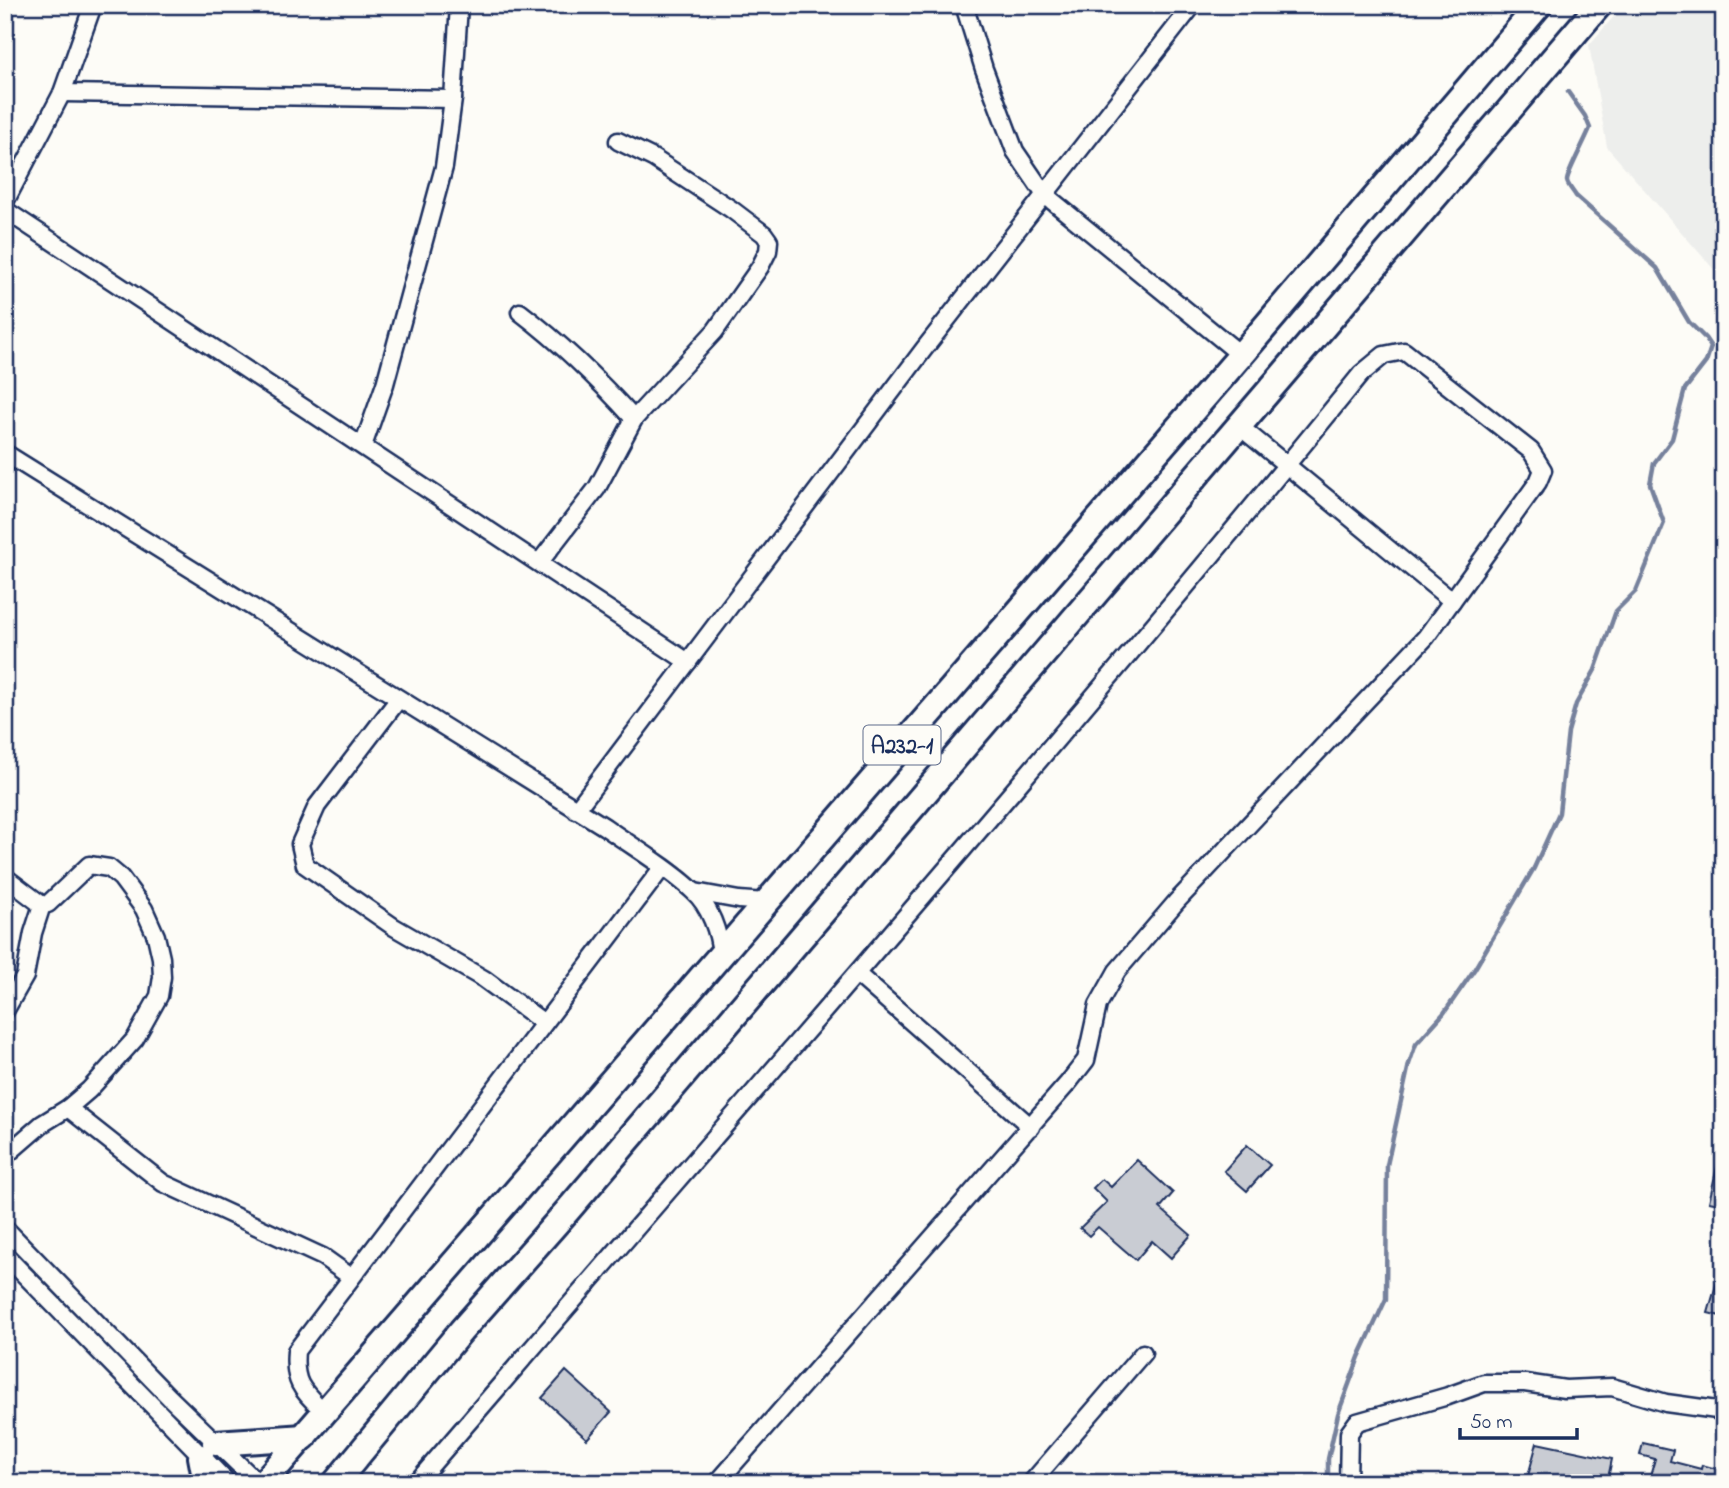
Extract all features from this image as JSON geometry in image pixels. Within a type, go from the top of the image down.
[{"type":"highway","name":"A232-1","points":[[260,1483],[325,1413],[1241,355],[1539,5]]},
{"type":"highway","name":"A232-1","points":[[335,1483],[461,1331],[568,1210],[1598,5]]},
{"type":"highway","points":[[206,1483],[208,1450],[304,1437]]},
{"type":"street","points":[[5,202],[62,93],[93,5]]},
{"type":"street","points":[[363,446],[385,384],[444,167],[453,99],[459,5]]},
{"type":"street","points":[[964,5],[984,69],[1015,150],[1045,195],[1241,355]]},
{"type":"street","points":[[576,810],[924,349],[1194,5]]},
{"type":"street","points":[[62,93],[453,99]]},
{"type":"street","points":[[539,563],[597,488],[634,418],[715,331],[760,267],[768,251],[769,242],[764,234],[731,209],[653,158],[618,141]]},
{"type":"street","points":[[5,210],[688,662]]},
{"type":"street","points":[[520,312],[551,335],[634,418]]},
{"type":"street","points":[[416,1483],[857,974],[1361,374],[1384,355],[1404,351],[1531,451],[1542,470],[1538,482],[1426,637],[1177,901],[1116,971],[1098,1005],[1086,1060],[1031,1127],[717,1483]]},
{"type":"street","points":[[1239,426],[1452,601]]},
{"type":"street","points":[[8,460],[576,810],[662,868],[695,892],[713,920],[721,954]]},
{"type":"street","points":[[398,700],[317,806],[300,844],[305,865],[394,927],[484,979],[544,1023]]},
{"type":"street","points":[[5,877],[42,905],[48,904],[89,865],[109,868],[121,878],[144,909],[156,936],[162,977],[159,996],[135,1040],[89,1090],[68,1108],[42,1124],[5,1156]]},
{"type":"street","points":[[325,1413],[302,1391],[295,1371],[296,1351],[662,868]]},
{"type":"street","points":[[695,892],[740,901],[765,902]]},
{"type":"street","points":[[5,1012],[24,976],[42,905]]},
{"type":"street","points":[[857,974],[1031,1127]]},
{"type":"street","points":[[68,1108],[163,1183],[323,1257],[351,1277]]},
{"type":"street","points":[[5,1228],[208,1450],[228,1483]]},
{"type":"street","points":[[5,1255],[208,1450],[260,1483]]},
{"type":"street","points":[[1031,1483],[1143,1353]]},
{"type":"street","points":[[1348,1483],[1349,1433],[1357,1422],[1448,1396],[1484,1382],[1525,1383],[1565,1389],[1612,1387],[1665,1403],[1724,1411]]},
{"type":"shaded area","points":[[1624,5],[1724,5],[1724,281],[1607,147],[1589,45]]},
{"type":"building","points":[[1247,1145],[1270,1165],[1247,1191],[1224,1171]]},
{"type":"building","points":[[1719,1158],[1724,1159],[1724,1205],[1709,1202]]},
{"type":"building","points":[[1137,1160],[1173,1193],[1160,1208],[1191,1235],[1171,1258],[1152,1241],[1136,1260],[1098,1227],[1089,1236],[1080,1228],[1107,1202],[1093,1188],[1102,1179],[1111,1187]]},
{"type":"building","points":[[1720,1271],[1724,1271],[1724,1317],[1708,1313]]},
{"type":"building","points":[[566,1371],[611,1412],[587,1439],[542,1398]]},
{"type":"building","points":[[1537,1443],[1612,1459],[1607,1483],[1526,1483]]},
{"type":"building","points":[[1643,1443],[1673,1450],[1670,1461],[1701,1469],[1702,1465],[1724,1471],[1724,1483],[1648,1483],[1655,1459],[1640,1455]]},
{"type":"waterway","points":[[1328,1483],[1328,1459],[1338,1414],[1359,1357],[1386,1299],[1387,1165],[1409,1064],[1416,1044],[1444,1013],[1474,970],[1534,868],[1559,813],[1568,732],[1576,704],[1595,670],[1616,611],[1636,591],[1664,523],[1650,484],[1654,463],[1672,439],[1685,389],[1706,362],[1711,347],[1689,322],[1657,268],[1576,196],[1568,185],[1570,172],[1590,128],[1568,92]]}]
